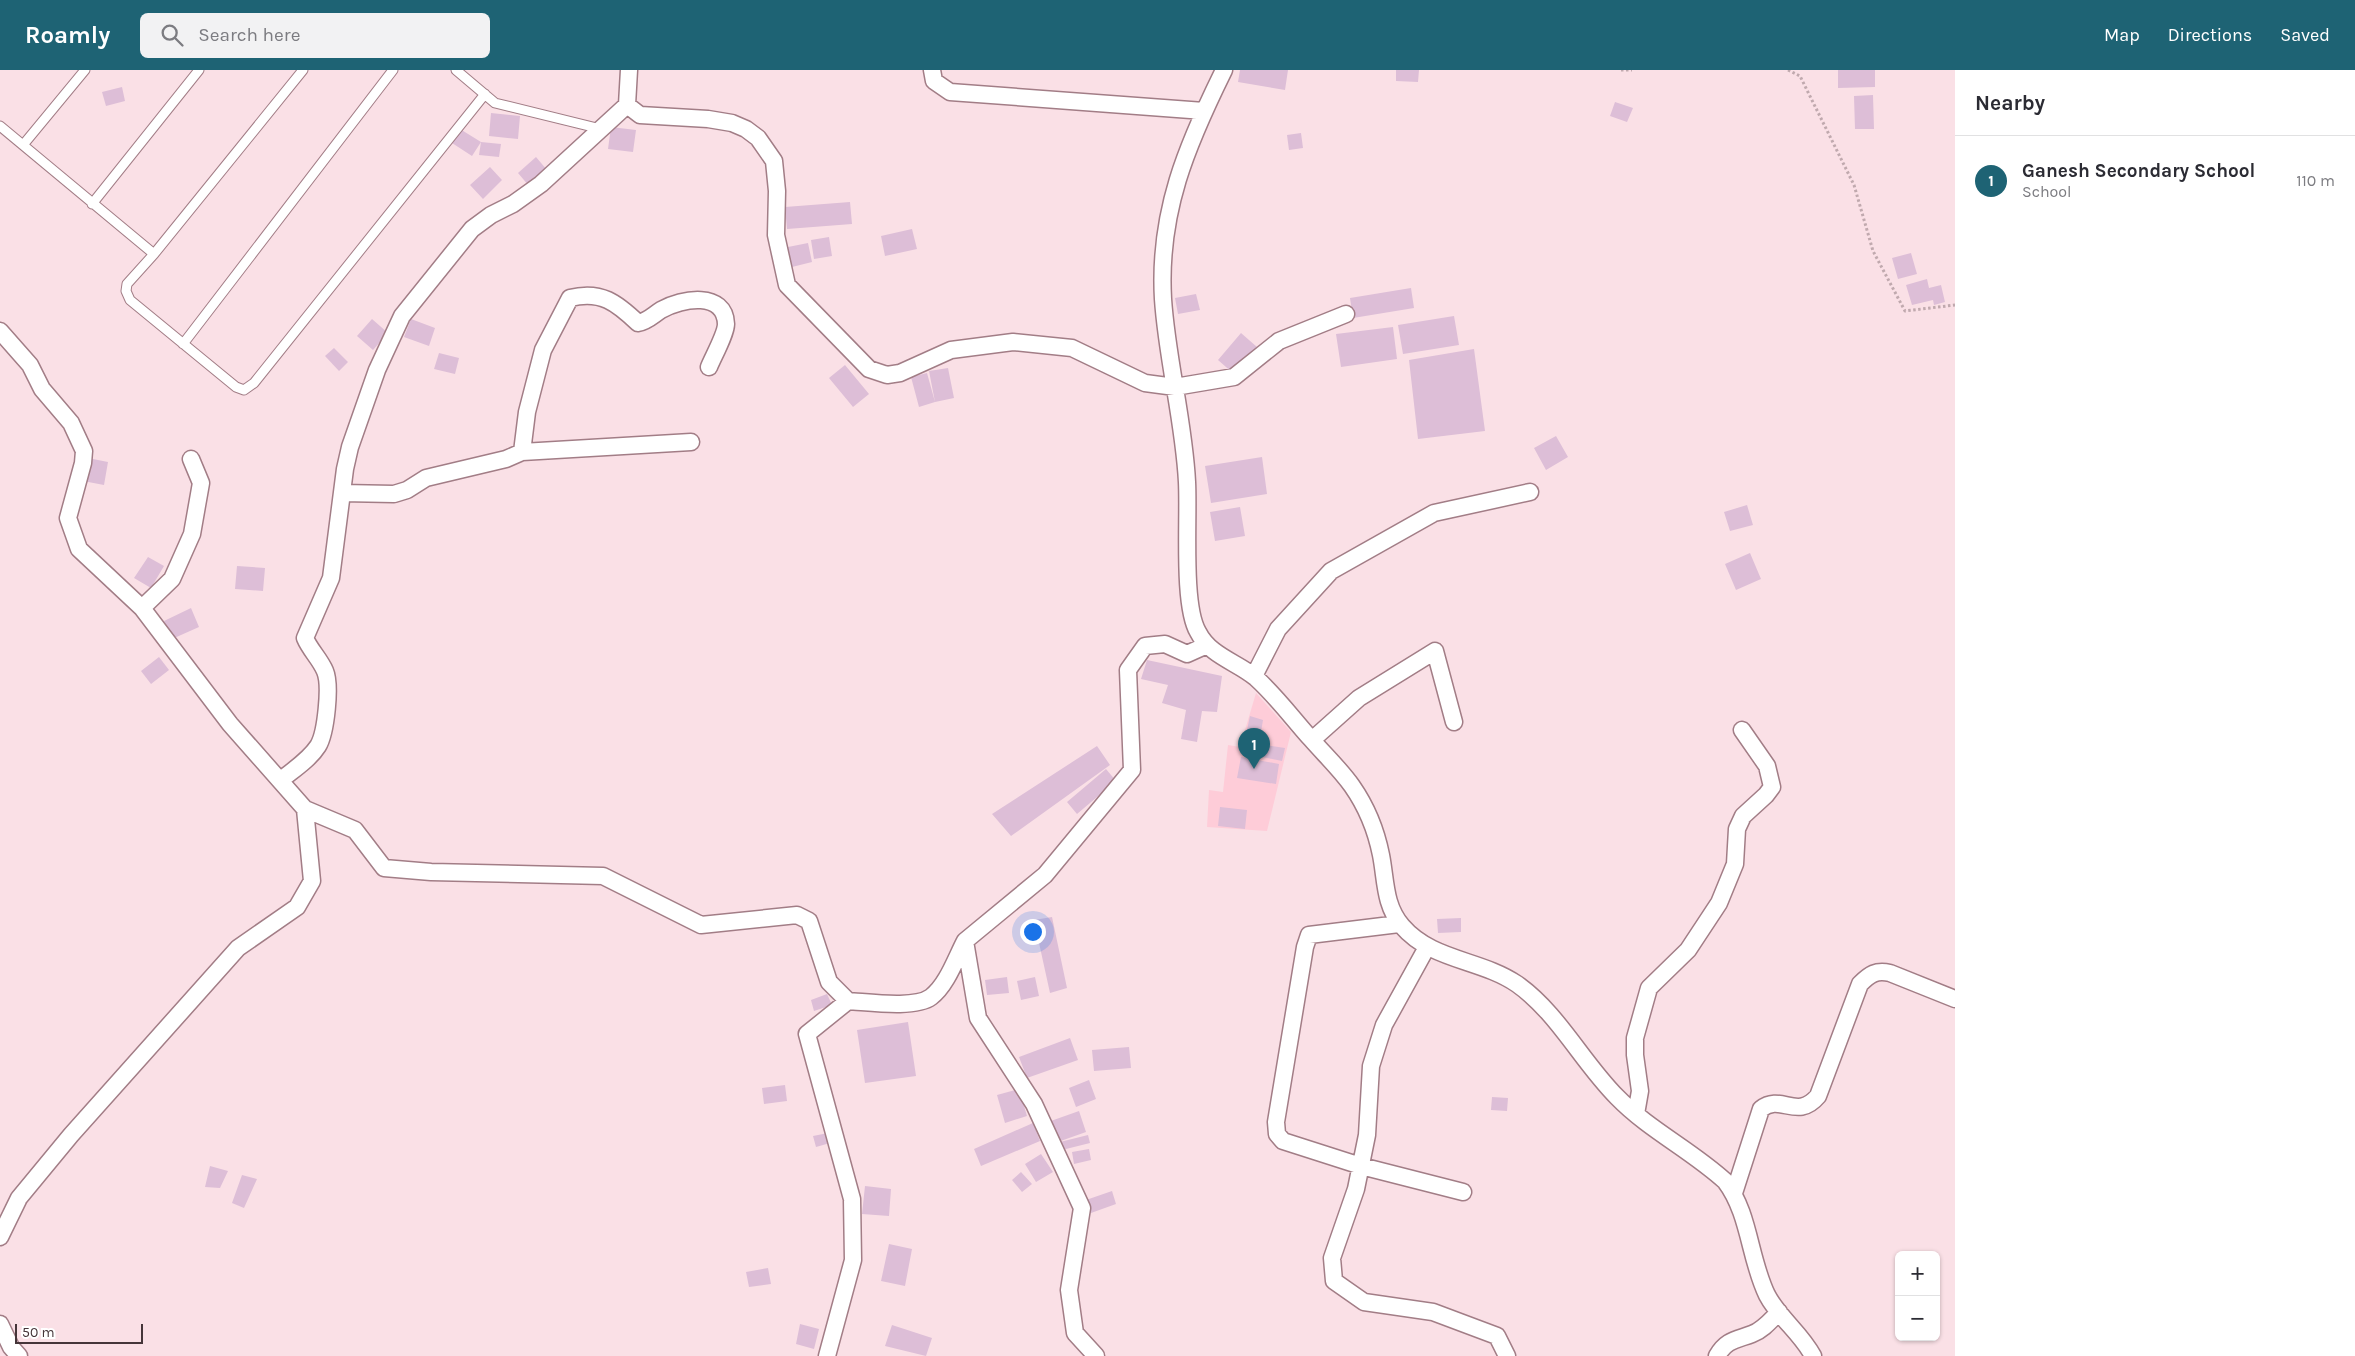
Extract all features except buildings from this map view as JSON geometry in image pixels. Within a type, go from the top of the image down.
[{"type":"street","points":[[932,70],[934,80],[950,92],[1204,111]]},
{"type":"street","points":[[1224,70],[1180,168],[1165,236],[1162,267],[1163,300],[1187,478],[1190,602],[1197,632],[1207,646],[1221,657],[1254,676],[1277,699],[1342,773],[1364,807],[1374,829],[1381,855],[1386,894],[1399,924],[1427,947],[1515,983],[1548,1014],[1602,1081],[1636,1114],[1714,1171],[1734,1193],[1742,1210],[1761,1281],[1779,1312],[1802,1338],[1813,1356]]},
{"type":"street","points":[[281,780],[310,756],[319,744],[325,717],[328,685],[326,673],[305,638],[331,578],[345,468],[353,438],[377,370],[402,316],[472,229],[541,184],[627,105],[628,71]]},
{"type":"street","points":[[627,105],[640,115],[681,119],[708,119],[732,123],[746,129],[758,138],[774,161],[777,192],[776,234],[787,285],[869,369],[887,375],[900,373],[951,350],[1012,342],[1072,348],[1145,383],[1175,387],[1234,377],[1279,341],[1346,314]]},
{"type":"street","points":[[522,452],[527,412],[543,350],[570,298],[584,294],[616,303],[638,324],[647,321],[662,310],[693,300],[715,302],[723,309],[726,326],[709,368]]},
{"type":"street","points":[[0,331],[30,366],[42,389],[71,423],[84,451],[83,463],[68,518],[79,550],[142,608],[230,724],[281,780],[305,810],[355,830],[384,868],[431,872],[603,876],[701,925],[797,915],[809,921],[829,982],[848,1001]]},
{"type":"street","points":[[342,493],[394,494],[407,490],[426,478],[506,459],[522,452],[691,442]]},
{"type":"street","points":[[142,608],[172,579],[192,534],[202,483],[192,459]]},
{"type":"street","points":[[1254,676],[1278,629],[1331,571],[1434,513],[1530,492]]},
{"type":"street","points":[[827,1356],[853,1260],[852,1199],[807,1034],[848,1001],[918,1004],[932,997],[945,980],[965,941],[1045,875],[1132,770],[1128,670],[1145,646],[1166,644],[1187,654],[1207,646]]},
{"type":"street","points":[[1312,740],[1359,698],[1435,651],[1454,722]]},
{"type":"street","points":[[1636,1114],[1640,1091],[1635,1055],[1635,1038],[1649,988],[1688,950],[1720,903],[1735,864],[1737,829],[1742,816],[1766,795],[1772,786],[1767,766],[1742,730]]},
{"type":"street","points":[[0,1237],[19,1198],[36,1177],[238,948],[298,907],[312,881],[305,810]]},
{"type":"street","points":[[1399,924],[1309,935],[1305,947],[1276,1122],[1277,1134],[1282,1141],[1361,1166],[1463,1192]]},
{"type":"street","points":[[965,941],[978,1018],[1034,1104],[1082,1208],[1069,1290],[1075,1333],[1096,1356]]},
{"type":"street","points":[[1427,947],[1384,1025],[1371,1066],[1367,1135],[1356,1189],[1332,1258],[1334,1281],[1364,1302],[1432,1312],[1498,1336],[1507,1356]]},
{"type":"street","points":[[1734,1193],[1761,1110],[1768,1104],[1778,1103],[1800,1108],[1812,1103],[1818,1096],[1860,984],[1870,974],[1880,971],[1890,973],[1955,999]]},
{"type":"street","points":[[1717,1356],[1728,1342],[1753,1334],[1766,1326],[1779,1312]]},
{"type":"street","points":[[0,1324],[11,1347],[20,1356]]},
{"type":"lane","points":[[23,145],[85,70]]},
{"type":"lane","points":[[92,204],[199,70]]},
{"type":"lane","points":[[303,70],[154,254],[127,284],[126,291],[130,300],[236,387],[244,390],[254,383],[485,94]]},
{"type":"lane","points":[[183,344],[393,70]]},
{"type":"lane","points":[[456,70],[495,103],[601,129]]},
{"type":"lane","points":[[0,126],[154,254]]},
{"type":"path","points":[[1622,70],[1632,70]]},
{"type":"path","points":[[1788,70],[1800,76],[1854,185],[1872,250],[1905,311],[1955,305]]},
{"type":"shaded area","points":[[1256,693],[1291,732],[1267,831],[1207,827],[1209,790],[1223,792],[1228,745],[1240,747]]},
{"type":"place","name":"Ganesh Secondary School","points":[[1254,769]]}]
